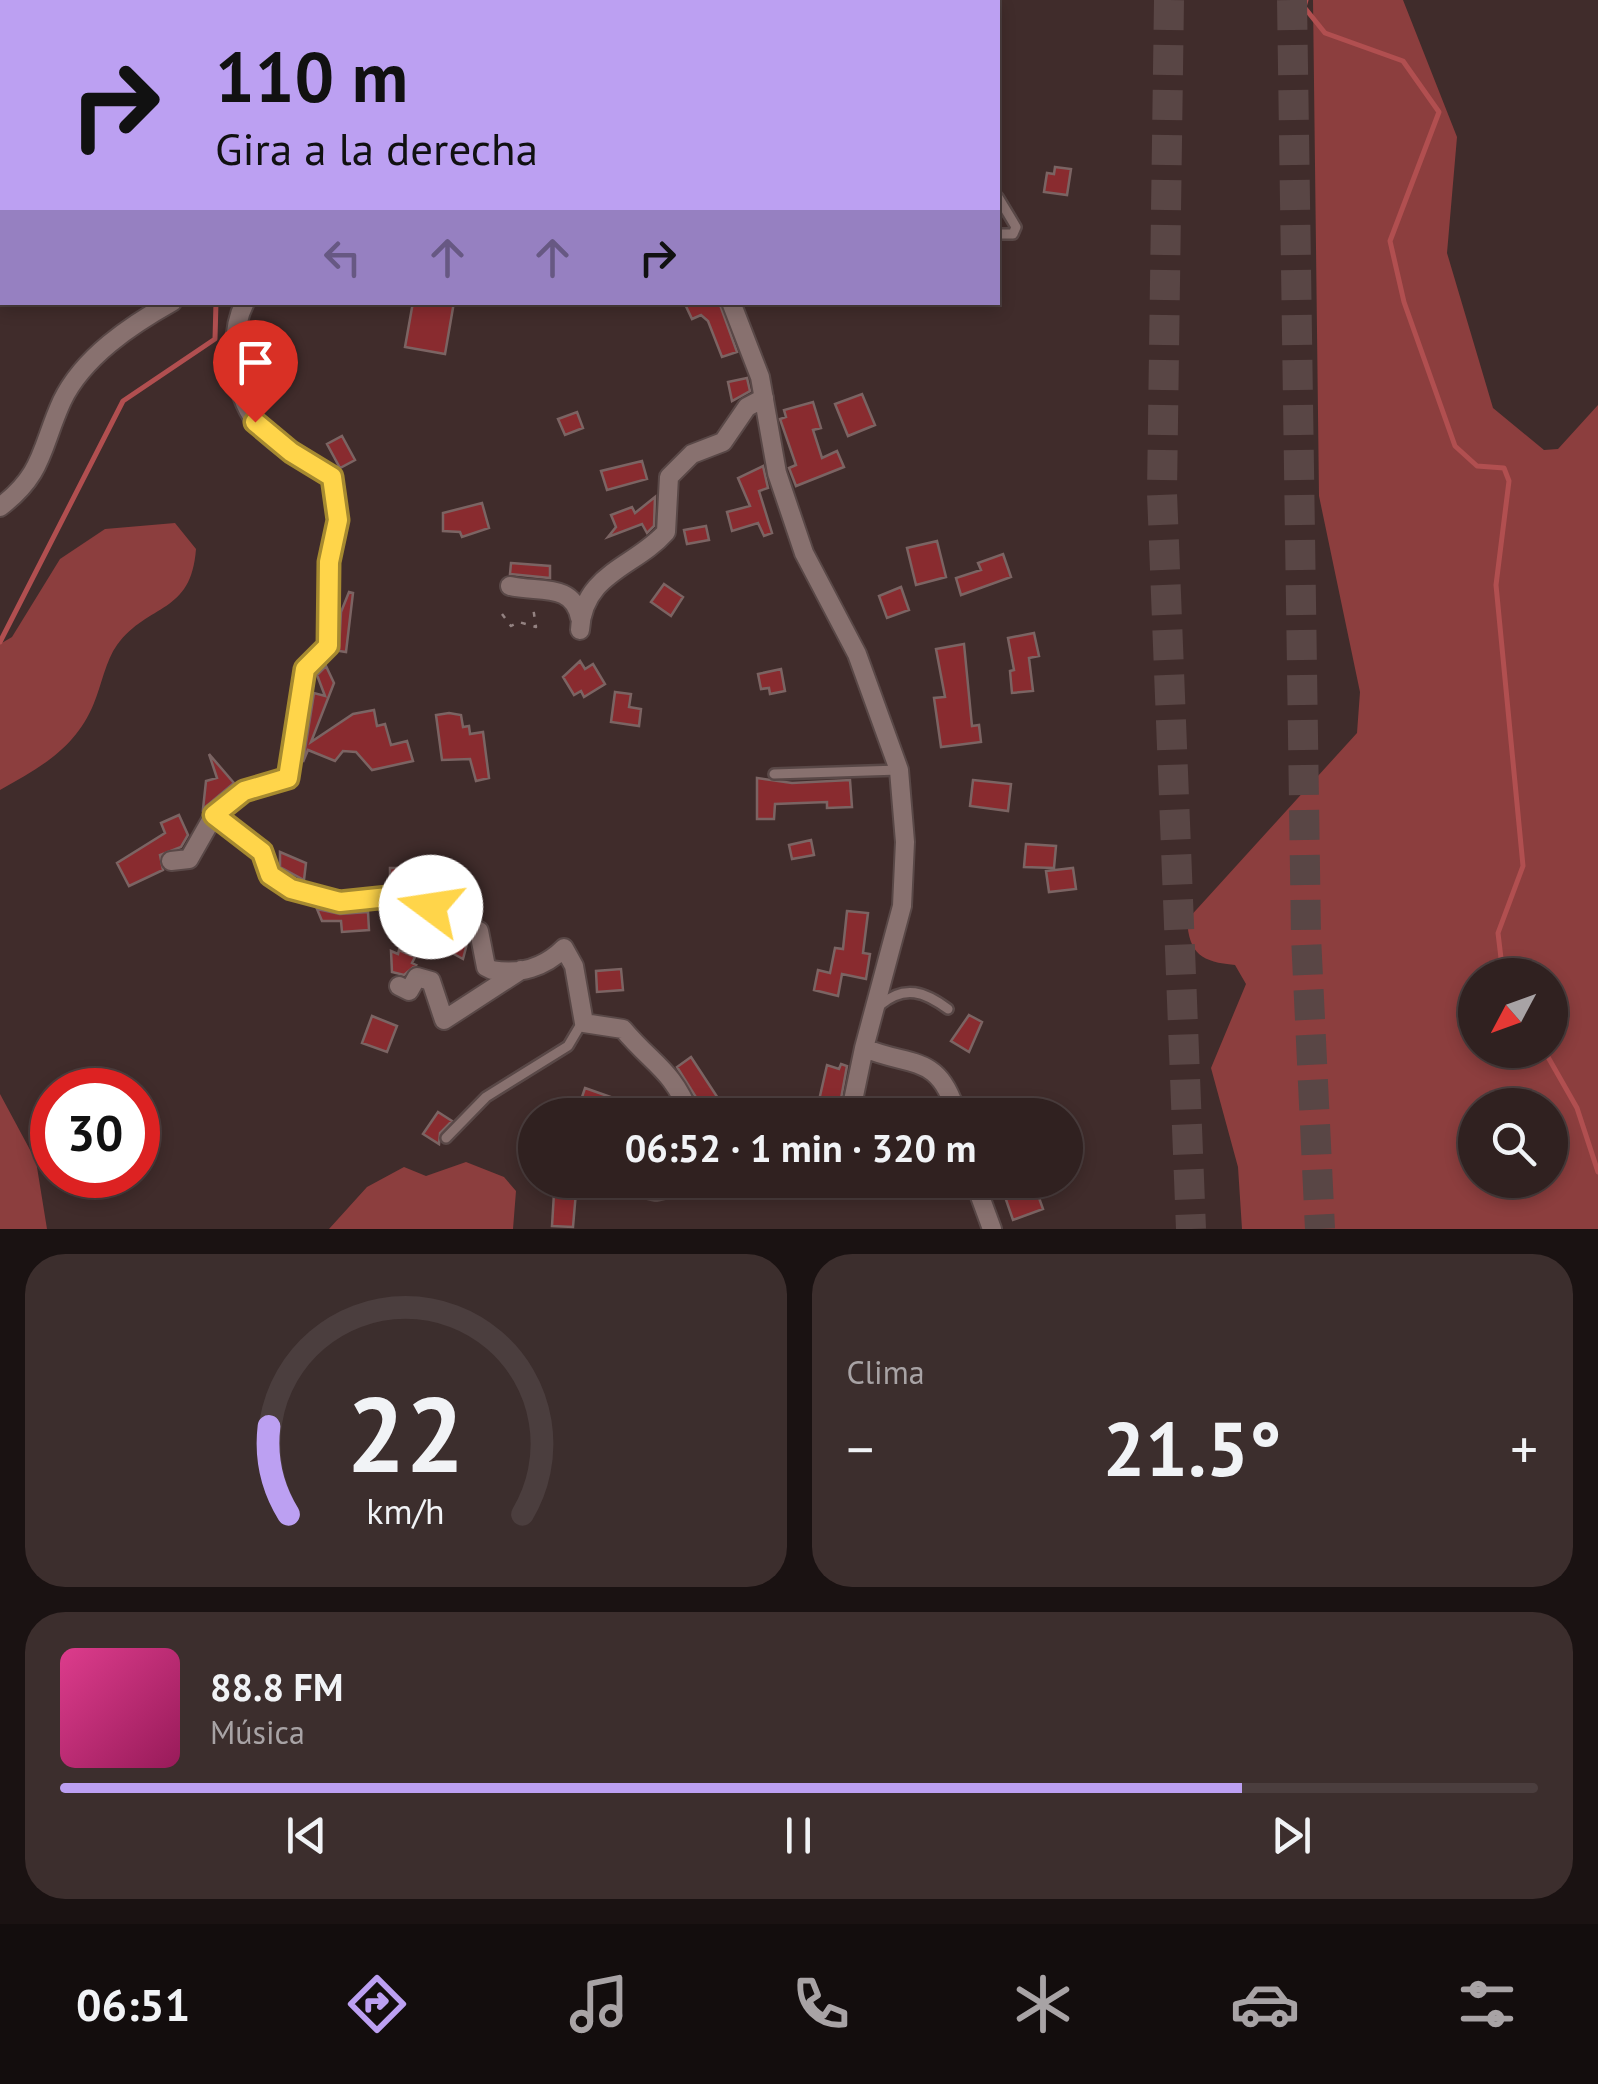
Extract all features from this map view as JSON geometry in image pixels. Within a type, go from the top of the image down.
[{"type":"street","points":[[0,507],[37,472],[63,399],[88,365],[116,338],[167,305]]},
{"type":"street","points":[[171,862],[189,859],[214,815],[244,791],[288,778],[305,669],[328,646],[329,562],[338,520],[332,477],[291,452],[255,422],[242,390],[234,350],[238,316],[244,305]]},
{"type":"street","points":[[731,305],[764,398],[777,474],[804,553],[857,654],[899,770],[905,842],[902,906],[854,1098]]},
{"type":"street","points":[[510,586],[556,590],[567,595],[580,624],[600,579],[666,532],[669,477],[692,454],[723,442],[747,407],[764,398]]},
{"type":"street","points":[[214,815],[262,852],[270,875],[280,884],[340,902],[422,895],[436,914],[479,931],[486,966],[496,971],[549,963],[564,948],[574,966],[589,1026],[623,1029],[638,1051],[674,1078],[683,1098]]},
{"type":"street","points":[[399,986],[409,990],[417,976],[430,981],[444,1020],[522,970]]},
{"type":"street","points":[[864,1048],[928,1066],[949,1098]]},
{"type":"street","points":[[981,1198],[992,1229]]},
{"type":"lane","points":[[1000,200],[1016,227],[1012,234],[1000,234]]},
{"type":"lane","points":[[774,774],[899,770]]},
{"type":"lane","points":[[874,1010],[887,999],[914,990],[926,992],[948,1009]]},
{"type":"lane","points":[[446,1138],[486,1097],[568,1046],[586,1016]]},
{"type":"path","points":[[502,614],[510,626],[519,622],[536,627],[534,590]]},
{"type":"shaded area","points":[[1313,0],[1403,0],[1457,137],[1447,253],[1493,408],[1544,450],[1558,449],[1598,405],[1598,1229],[1242,1229],[1238,1167],[1211,1068],[1246,984],[1235,965],[1199,954],[1191,941],[1187,920],[1357,733],[1360,692],[1319,496]]},
{"type":"shaded area","points":[[175,523],[196,549],[186,586],[117,645],[86,719],[67,744],[0,790],[0,644],[12,637],[60,559],[105,529]]},
{"type":"shaded area","points":[[0,1094],[30,1150],[30,1198],[42,1198],[47,1229],[0,1229]]},
{"type":"shaded area","points":[[466,1162],[504,1177],[516,1191],[513,1229],[329,1229],[367,1187],[404,1167],[426,1176]]},
{"type":"building","points":[[1055,167],[1071,169],[1067,195],[1044,192],[1047,173],[1054,174]]},
{"type":"building","points":[[412,305],[453,305],[445,354],[405,347]]},
{"type":"building","points":[[685,305],[720,305],[737,352],[722,357],[708,321],[701,315],[692,319]]},
{"type":"building","points":[[747,378],[750,391],[732,401],[728,382]]},
{"type":"building","points":[[862,394],[875,425],[848,436],[835,404]]},
{"type":"building","points":[[813,402],[821,428],[813,430],[822,458],[837,451],[844,467],[796,486],[789,468],[796,465],[780,419],[786,417],[784,410]]},
{"type":"building","points":[[577,412],[583,428],[565,435],[558,419]]},
{"type":"building","points":[[342,436],[355,460],[340,468],[327,444]]},
{"type":"building","points":[[642,461],[647,479],[607,490],[601,471]]},
{"type":"building","points":[[763,466],[768,488],[759,491],[772,533],[764,536],[758,523],[732,531],[727,512],[750,506],[738,478]]},
{"type":"building","points":[[655,497],[654,526],[647,533],[642,524],[608,537],[616,527],[611,515],[632,507],[635,513]]},
{"type":"building","points":[[482,503],[489,528],[462,537],[460,532],[443,531],[443,513]]},
{"type":"building","points":[[706,526],[709,540],[687,544],[684,530]]},
{"type":"building","points":[[937,541],[946,577],[916,585],[907,548]]},
{"type":"building","points":[[1003,554],[1011,577],[961,595],[956,578],[981,570],[978,563]]},
{"type":"building","points":[[511,563],[550,566],[550,578],[510,574]]},
{"type":"building","points":[[664,584],[683,597],[671,616],[651,602]]},
{"type":"building","points":[[901,587],[909,610],[887,618],[879,596]]},
{"type":"building","points":[[349,592],[353,593],[346,652],[339,651],[341,612]]},
{"type":"building","points":[[1034,633],[1039,656],[1029,658],[1033,691],[1012,693],[1010,671],[1014,670],[1008,638]]},
{"type":"building","points":[[964,644],[972,726],[979,725],[981,742],[941,747],[934,698],[945,697],[936,649]]},
{"type":"building","points":[[580,661],[585,669],[593,664],[605,684],[584,697],[581,691],[574,695],[563,677]]},
{"type":"building","points":[[326,666],[334,683],[311,742],[353,714],[374,710],[377,726],[385,724],[391,745],[407,741],[413,761],[372,770],[356,752],[343,751],[335,761],[308,750],[303,762],[314,693],[325,696],[317,675]]},
{"type":"building","points":[[781,669],[785,691],[770,694],[769,688],[761,689],[758,674]]},
{"type":"building","points":[[615,692],[631,694],[629,707],[641,709],[639,726],[611,722]]},
{"type":"building","points":[[436,715],[461,715],[463,727],[469,726],[470,734],[483,732],[489,778],[476,781],[470,759],[442,760]]},
{"type":"building","points":[[209,754],[234,783],[203,809],[206,781],[217,778]]},
{"type":"building","points":[[757,778],[792,783],[850,780],[852,807],[827,808],[827,802],[775,804],[774,819],[757,819]]},
{"type":"building","points":[[973,780],[1011,784],[1008,811],[970,806]]},
{"type":"building","points":[[179,815],[188,835],[181,847],[160,855],[163,870],[129,886],[117,863],[165,833],[161,823]]},
{"type":"building","points":[[811,840],[814,855],[792,859],[789,845]]},
{"type":"building","points":[[1026,844],[1056,846],[1054,868],[1024,867]]},
{"type":"building","points":[[280,852],[306,863],[304,880],[280,867]]},
{"type":"building","points":[[390,868],[416,868],[417,883],[390,885]]},
{"type":"building","points":[[1073,868],[1076,889],[1049,892],[1046,871]]},
{"type":"building","points":[[317,909],[340,914],[368,912],[369,930],[342,932],[341,921],[322,921]]},
{"type":"building","points":[[847,911],[868,913],[863,953],[870,954],[866,979],[842,974],[838,996],[814,990],[818,970],[830,973],[835,948],[843,949]]},
{"type":"building","points":[[449,932],[468,940],[463,959],[441,947]]},
{"type":"building","points":[[399,950],[415,957],[412,963],[416,965],[404,975],[392,972],[391,951],[398,954]]},
{"type":"building","points":[[621,969],[623,990],[597,992],[596,971]]},
{"type":"building","points":[[969,1015],[982,1022],[969,1052],[951,1041]]},
{"type":"building","points":[[372,1016],[397,1026],[387,1052],[362,1043]]},
{"type":"building","points":[[691,1057],[718,1098],[696,1098],[677,1067]]},
{"type":"building","points":[[841,1064],[847,1066],[841,1098],[820,1096],[827,1065],[839,1069]]},
{"type":"building","points":[[585,1088],[613,1098],[582,1098]]},
{"type":"building","points":[[438,1112],[452,1121],[440,1133],[439,1144],[423,1134]]},
{"type":"building","points":[[554,1198],[575,1198],[573,1227],[552,1226]]},
{"type":"building","points":[[1005,1198],[1039,1198],[1043,1209],[1013,1220]]},
{"type":"waterway","points":[[1306,0],[1304,7],[1325,33],[1403,61],[1439,112],[1390,241],[1404,302],[1455,446],[1477,466],[1504,468],[1509,481],[1496,585],[1523,866],[1498,933],[1501,958]]},
{"type":"waterway","points":[[0,642],[123,401],[215,339],[216,305]]},
{"type":"waterway","points":[[1554,1068],[1577,1108],[1598,1172]]},
{"type":"tunnel","points":[[1169,0],[1162,493],[1191,1229]]},
{"type":"tunnel","points":[[1292,0],[1306,936],[1320,1229]]},
{"type":"route","points":[[255,422],[291,452],[332,477],[338,520],[329,562],[328,646],[305,669],[288,778],[244,791],[214,815],[262,852],[270,875],[291,889],[340,902],[417,894],[431,907]]}]
